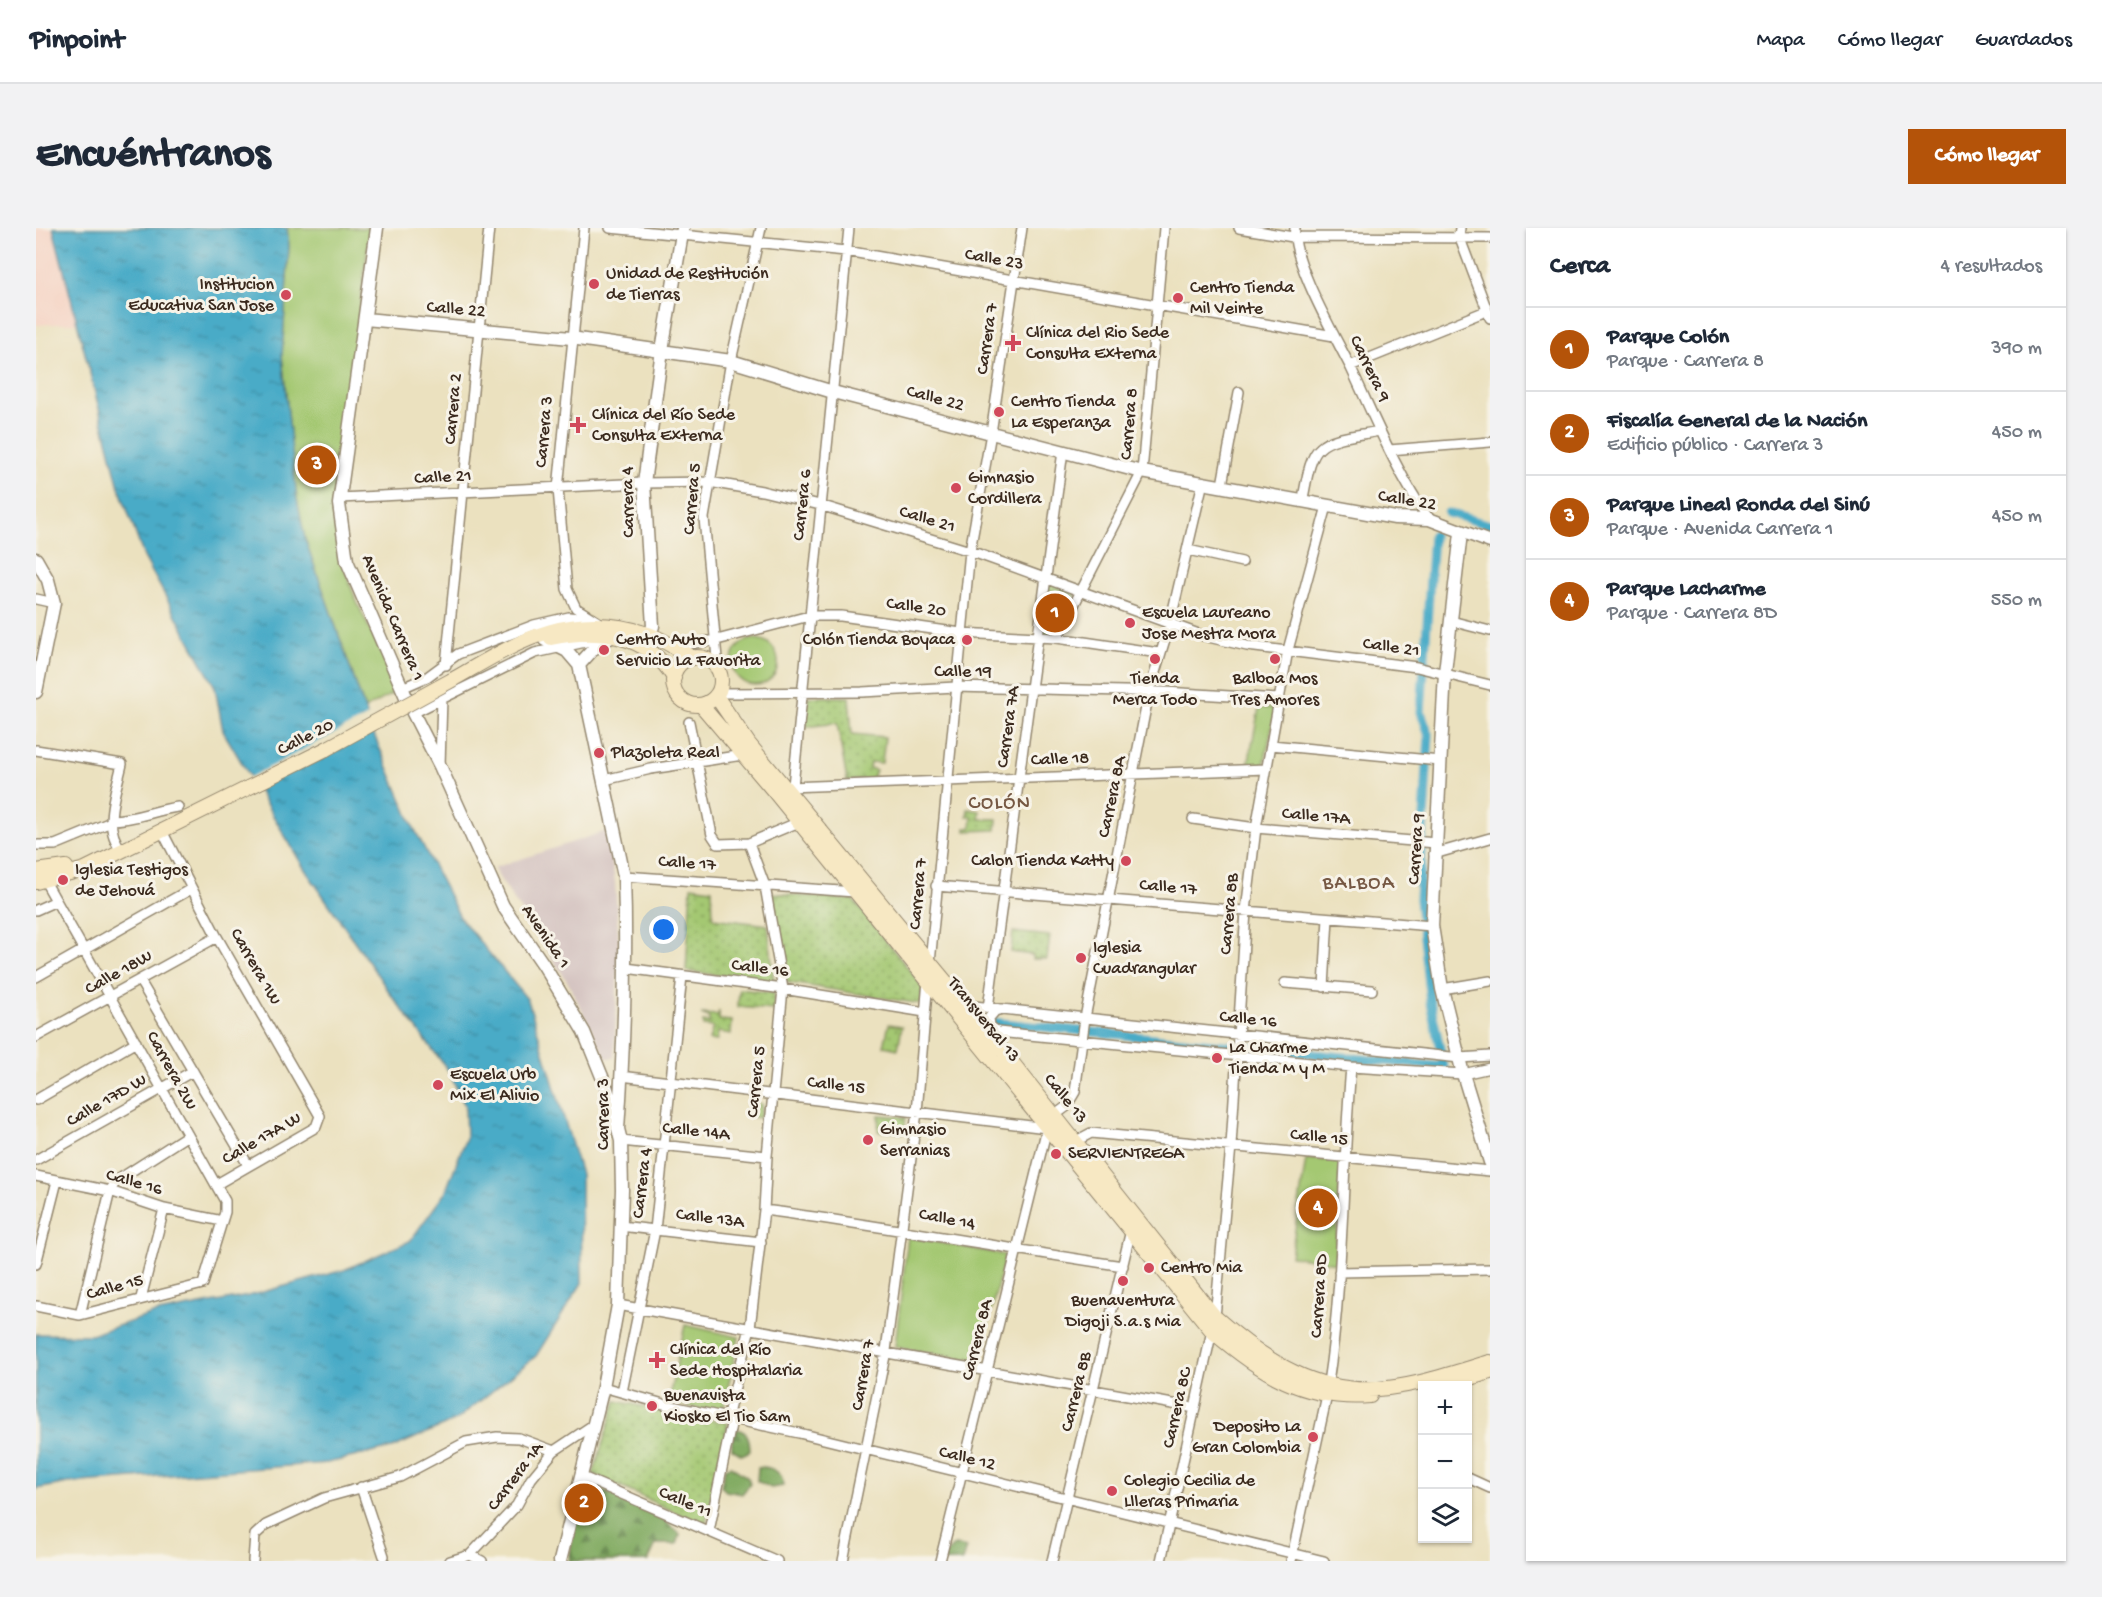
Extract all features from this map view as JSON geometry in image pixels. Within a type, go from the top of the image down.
[{"type":"main road","points":[[503,651],[541,632],[577,624],[600,623],[650,635],[693,658],[707,659],[718,669],[722,681],[717,694],[701,705],[686,702],[674,685],[674,678],[680,665],[693,658]]},
{"type":"main road","points":[[503,651],[545,640],[587,633],[613,636],[654,652],[663,660],[674,678]]},
{"type":"main road","name":"Calle 20","points":[[39,878],[123,850],[161,829],[326,749],[503,651]]},
{"type":"main road","points":[[717,694],[749,744],[789,787]]},
{"type":"main road","name":"Transversal 13","points":[[701,705],[799,822],[1213,1332],[1270,1373]]},
{"type":"main road","name":"Calle 13","points":[[789,787],[1076,1141],[1215,1317],[1269,1361],[1347,1398],[1418,1391]]},
{"type":"main road","name":"Calle 13","points":[[1270,1373],[1305,1391],[1387,1388],[1425,1381],[1490,1362]]},
{"type":"main road","points":[[1460,1381],[1490,1372]]},
{"type":"street","name":"Avenida Carrera 1","points":[[377,228],[340,498],[340,526],[347,561],[412,712],[440,766]]},
{"type":"street","name":"Carrera 2","points":[[446,666],[477,330],[489,228]]},
{"type":"street","name":"Carrera 3","points":[[584,228],[571,338],[558,489],[567,589],[576,608],[600,623]]},
{"type":"street","name":"Calle 23","points":[[610,228],[683,231],[758,242],[846,250],[1334,336]]},
{"type":"street","name":"Carrera 5","points":[[718,669],[704,518],[731,361],[761,228]]},
{"type":"street","name":"Carrera 6","points":[[789,787],[803,693],[849,228]]},
{"type":"street","name":"Carrera 7","points":[[843,1561],[886,1351],[900,1228],[917,1112],[936,886],[970,550],[991,433],[1022,228]]},
{"type":"street","name":"Carrera 8","points":[[1057,638],[1080,591],[1124,514],[1142,472],[1164,228]]},
{"type":"street","points":[[1239,228],[1294,232],[1460,232],[1490,238]]},
{"type":"street","name":"Carrera 4","points":[[650,635],[653,626],[644,483],[662,350],[683,231]]},
{"type":"street","name":"Carrera 9","points":[[1294,232],[1334,336],[1379,431],[1414,498],[1429,519]]},
{"type":"street","points":[[1350,366],[1488,314],[1460,232]]},
{"type":"street","name":"Calle 22","points":[[365,319],[571,338],[731,361],[833,392],[1142,472],[1395,518],[1429,519],[1461,533],[1490,542]]},
{"type":"street","points":[[1222,485],[1239,392]]},
{"type":"street","points":[[1302,502],[1319,448],[1330,442],[1379,431]]},
{"type":"street","points":[[1389,450],[1490,442]]},
{"type":"street","name":"Carrera 7A","points":[[988,1008],[1063,451]]},
{"type":"street","name":"Calle 21","points":[[340,498],[644,483],[709,482],[762,491],[820,505],[970,550],[1204,636],[1247,646],[1445,672],[1490,685]]},
{"type":"street","name":"Carrera 8A","points":[[1054,1115],[1066,1107],[1075,1092],[1108,900],[1135,774],[1149,692],[1170,623],[1203,482]]},
{"type":"street","name":"Carrera 8B","points":[[1213,1332],[1231,1146],[1246,911],[1256,828],[1288,650],[1328,506]]},
{"type":"street","name":"Carrera 9","points":[[1461,533],[1433,761],[1428,926],[1454,1057],[1463,1074],[1490,1162]]},
{"type":"street","points":[[1188,550],[1242,562]]},
{"type":"street","points":[[36,559],[48,580],[54,603],[36,693]]},
{"type":"street","points":[[36,599],[54,603]]},
{"type":"street","name":"Calle 20","points":[[670,646],[717,640],[809,616],[841,616],[961,633],[1057,638],[1159,653]]},
{"type":"street","points":[[402,687],[446,666],[458,654],[534,625],[569,617],[585,617],[600,623]]},
{"type":"street","points":[[1450,621],[1490,631]]},
{"type":"street","points":[[545,640],[560,645],[579,665],[597,645],[613,636]]},
{"type":"street","points":[[412,712],[535,653],[560,645],[613,636]]},
{"type":"street","name":"Carrera 3","points":[[560,1561],[603,1387],[618,1305],[621,1076],[626,968],[624,876],[579,665]]},
{"type":"street","points":[[427,677],[423,681],[421,692],[427,701],[432,703]]},
{"type":"street","name":"Calle 19","points":[[717,694],[956,687],[1149,692],[1280,699]]},
{"type":"street","points":[[440,766],[442,698]]},
{"type":"street","points":[[689,722],[714,840],[723,845],[749,843],[799,822]]},
{"type":"street","points":[[1270,745],[1433,761]]},
{"type":"street","points":[[36,750],[122,764],[111,821],[111,833],[123,850]]},
{"type":"street","points":[[604,780],[698,761],[743,756]]},
{"type":"street","name":"Avenida 1","points":[[440,766],[503,906],[543,964],[584,1032],[607,1089],[620,1135]]},
{"type":"street","name":"Calle 18","points":[[789,787],[1266,769]]},
{"type":"street","points":[[36,846],[55,845],[111,821],[141,818],[156,810],[178,807]]},
{"type":"street","name":"Calle 17A","points":[[1193,819],[1429,846],[1490,838]]},
{"type":"street","name":"Carrera 1W","points":[[161,829],[217,937],[317,1111],[320,1120]]},
{"type":"street","name":"Carrera 5","points":[[708,1531],[731,1420],[729,1410],[750,1328],[761,1242],[766,1156],[783,988],[765,886],[749,843]]},
{"type":"street","name":"Calle 17","points":[[624,876],[855,892]]},
{"type":"street","name":"Carrera 2W","points":[[39,878],[56,901],[225,1201],[222,1221],[203,1284]]},
{"type":"street","name":"Calle 17","points":[[936,886],[1428,926]]},
{"type":"street","points":[[36,977],[191,888]]},
{"type":"street","points":[[36,910],[56,901]]},
{"type":"street","points":[[1324,987],[1328,918]]},
{"type":"street","name":"Calle 18W","points":[[36,1037],[217,937]]},
{"type":"street","name":"Calle 16","points":[[626,968],[783,988],[925,1012]]},
{"type":"street","name":"Carrera 4","points":[[622,1392],[655,1230],[666,1145],[682,976]]},
{"type":"street","points":[[140,981],[248,1166]]},
{"type":"street","points":[[1442,989],[1490,981]]},
{"type":"street","points":[[1285,983],[1372,990]]},
{"type":"street","name":"Calle 16","points":[[965,1005],[1003,1009],[1084,1030],[1236,1045],[1351,1067],[1463,1074],[1490,1068]]},
{"type":"street","name":"Calle 16","points":[[1003,1009],[995,1011],[990,1022],[998,1032],[1084,1030],[1236,1045],[1425,1053],[1454,1057],[1490,1056]]},
{"type":"street","points":[[1003,1032],[1003,1051]]},
{"type":"street","points":[[36,1100],[136,1042]]},
{"type":"street","points":[[597,1065],[603,1069],[611,1069],[622,1059]]},
{"type":"street","name":"Carrera 8D","points":[[1292,1558],[1328,1389],[1339,1272],[1351,1067]]},
{"type":"street","name":"Calle 17D W","points":[[36,1160],[193,1071]]},
{"type":"street","name":"Calle 15","points":[[621,1076],[1047,1128]]},
{"type":"street","name":"Calle 17A W","points":[[217,1184],[316,1127],[320,1120]]},
{"type":"street","name":"Carrera 8A","points":[[940,1561],[1047,1128]]},
{"type":"street","name":"Calle 15","points":[[1076,1141],[1091,1133],[1490,1171]]},
{"type":"street","points":[[80,1315],[110,1191],[116,1181],[188,1135]]},
{"type":"street","name":"Calle 14A","points":[[620,1135],[666,1145],[766,1156]]},
{"type":"street","name":"Calle 16","points":[[36,1176],[110,1191],[165,1209],[222,1221]]},
{"type":"street","points":[[36,1264],[39,1237],[57,1181]]},
{"type":"street","points":[[141,1298],[165,1209]]},
{"type":"street","name":"Calle 14","points":[[764,1210],[900,1228],[1017,1251],[1122,1266]]},
{"type":"street","name":"Calle 13A","points":[[620,1226],[761,1242]]},
{"type":"street","name":"Carrera 8B","points":[[1052,1561],[1095,1389],[1131,1230]]},
{"type":"street","points":[[1339,1272],[1490,1269]]},
{"type":"street","name":"Calle 15","points":[[36,1306],[80,1315],[203,1284]]},
{"type":"street","points":[[618,1305],[886,1351],[1195,1408]]},
{"type":"street","name":"Carrera 8C","points":[[1161,1561],[1213,1332]]},
{"type":"street","name":"Calle 12","points":[[603,1387],[731,1420],[799,1433],[1292,1558],[1324,1561]]},
{"type":"street","name":"Carrera 1A","points":[[470,1555],[516,1505],[531,1479],[554,1451],[592,1425]]},
{"type":"street","points":[[253,1561],[255,1535],[266,1525],[324,1498],[400,1477],[466,1442],[497,1437],[519,1438],[554,1451]]},
{"type":"street","name":"Calle 11","points":[[580,1476],[777,1561]]},
{"type":"street","points":[[1472,1480],[1490,1488]]},
{"type":"street","points":[[361,1487],[384,1556]]},
{"type":"street","points":[[450,1561],[470,1555],[482,1561]]},
{"type":"shaded area","points":[[36,228],[53,228],[77,323],[36,325]]},
{"type":"shaded area","points":[[607,831],[615,882],[619,947],[614,1058],[606,1058],[567,981],[493,868]]},
{"type":"green space","points":[[287,228],[370,228],[334,517],[337,541],[350,585],[401,689],[365,709],[305,539],[297,499],[282,356],[289,246]]},
{"type":"green space","points":[[1048,582],[1077,593],[1056,636],[1040,634]]},
{"type":"green space","points":[[755,639],[771,646],[778,662],[771,678],[755,685],[739,678],[732,662],[739,646]]},
{"type":"green space","points":[[808,697],[849,697],[852,734],[885,737],[882,763],[870,762],[869,768],[876,770],[872,779],[847,781],[837,723],[806,727]]},
{"type":"green space","points":[[1259,708],[1276,708],[1264,765],[1248,765]]},
{"type":"green space","points":[[968,809],[980,811],[979,819],[997,819],[996,830],[966,831],[966,828],[971,828],[972,817],[967,816]]},
{"type":"green space","points":[[691,886],[712,889],[713,918],[768,925],[774,982],[686,971]]},
{"type":"green space","points":[[771,893],[853,900],[923,987],[921,1004],[785,982]]},
{"type":"green space","points":[[1013,932],[1050,936],[1047,959],[1033,959],[1033,955],[1011,952]]},
{"type":"green space","points":[[739,989],[774,993],[774,1010],[738,1007]]},
{"type":"green space","points":[[719,1010],[719,1020],[732,1021],[731,1034],[718,1032],[717,1041],[709,1040],[713,1027],[703,1026],[703,1022],[709,1023],[709,1017],[701,1014],[718,1015]]},
{"type":"green space","points":[[889,1024],[902,1026],[898,1049],[884,1046]]},
{"type":"green space","points":[[748,1102],[762,1104],[760,1118],[747,1116]]},
{"type":"green space","points":[[879,1115],[906,1117],[904,1133],[878,1131]]},
{"type":"green space","points":[[1306,1159],[1341,1161],[1335,1263],[1291,1256]]},
{"type":"green space","points":[[908,1237],[1005,1255],[979,1361],[895,1347]]},
{"type":"green space","points":[[685,1325],[739,1337],[722,1414],[668,1402]]},
{"type":"green space","points":[[616,1401],[728,1423],[705,1526],[593,1474]]},
{"type":"green space","points":[[737,1429],[744,1432],[749,1440],[750,1451],[742,1455],[732,1449],[732,1430]]},
{"type":"green space","points":[[731,1466],[748,1478],[750,1484],[742,1494],[726,1491],[721,1486],[725,1468]]},
{"type":"green space","points":[[764,1467],[778,1473],[783,1486],[771,1488],[757,1481],[758,1468]]},
{"type":"green space","points":[[601,1490],[654,1511],[680,1534],[677,1544],[656,1544],[648,1561],[569,1561],[576,1512],[588,1509]]},
{"type":"green space","points":[[955,1545],[966,1548],[962,1561],[944,1561],[944,1555]]},
{"type":"water","points":[[53,228],[287,228],[289,246],[282,356],[297,499],[305,539],[372,730],[413,826],[461,919],[528,1000],[581,1174],[582,1283],[536,1356],[456,1420],[392,1448],[327,1463],[68,1483],[36,1489],[36,1334],[91,1335],[153,1314],[248,1296],[344,1270],[410,1241],[445,1193],[466,1138],[465,1106],[448,1070],[392,996],[304,868],[223,731],[215,687],[144,557],[119,487]]},
{"type":"pier","points":[[370,715],[374,728],[254,789],[248,778]]},
{"type":"waterway","points":[[1448,513],[1490,525]]},
{"type":"waterway","points":[[991,1022],[1444,1067],[1430,1002],[1419,899],[1429,735],[1421,712],[1433,535]]},
{"type":"place","name":"Unidad de Restitución de Tierras","points":[[594,284]]},
{"type":"place","name":"Institucion Educativa San Jose","points":[[286,295]]},
{"type":"place","name":"Centro Tienda Mil Veinte","points":[[1178,298]]},
{"type":"place","name":"Clínica del Rio Sede Consulta Externa","points":[[1013,343]]},
{"type":"place","name":"Centro Tienda La Esperanza","points":[[999,412]]},
{"type":"place","name":"Clínica del Río Sede Consulta Externa","points":[[578,425]]},
{"type":"place","name":"Parque Lineal Ronda del Sinú","points":[[317,465]]},
{"type":"place","name":"Gimnasio Cordillera","points":[[956,488]]},
{"type":"place","name":"Parque Colón","points":[[1055,613]]},
{"type":"place","name":"Escuela Laureano Jose Mestra Mora","points":[[1130,623]]},
{"type":"place","name":"Colón Tienda Boyaca","points":[[967,640]]},
{"type":"place","name":"Centro Auto Servicio La Favorita","points":[[604,650]]},
{"type":"place","name":"Tienda Merca Todo","points":[[1155,659]]},
{"type":"place","name":"Balboa Mos Tres Amores","points":[[1275,659]]},
{"type":"place","name":"Plazoleta Real","points":[[599,753]]},
{"type":"place","name":"Calon Tienda Katty","points":[[1126,861]]},
{"type":"place","name":"Iglesia Testigos de Jehová","points":[[63,880]]},
{"type":"place","name":"Iglesia Cuadrangular","points":[[1081,958]]},
{"type":"place","name":"La Charme Tienda M y M","points":[[1217,1058]]},
{"type":"place","name":"Escuela Urb Mix El Alivio","points":[[438,1085]]},
{"type":"place","name":"Gimnasio Serranias","points":[[868,1140]]},
{"type":"place","name":"SERVIENTREGA","points":[[1056,1154]]},
{"type":"place","name":"Parque Lacharme","points":[[1318,1208]]},
{"type":"place","name":"Centro Mia","points":[[1149,1268]]},
{"type":"place","name":"Buenaventura Digoji S.a.s Mia","points":[[1123,1281]]},
{"type":"place","name":"Clínica del Río Sede Hospitalaria","points":[[657,1360]]},
{"type":"place","name":"Buenavista Kiosko El Tio Sam","points":[[652,1406]]},
{"type":"place","name":"Deposito La Gran Colombia","points":[[1313,1437]]},
{"type":"place","name":"Colegio Cecilia de Llleras Primaria","points":[[1112,1491]]},
{"type":"place","name":"Fiscalía General de la Nación","points":[[584,1503]]},
{"type":"district","name":"COLÓN","points":[[1000,804]]},
{"type":"district","name":"BALBOA","points":[[1359,884]]}]
